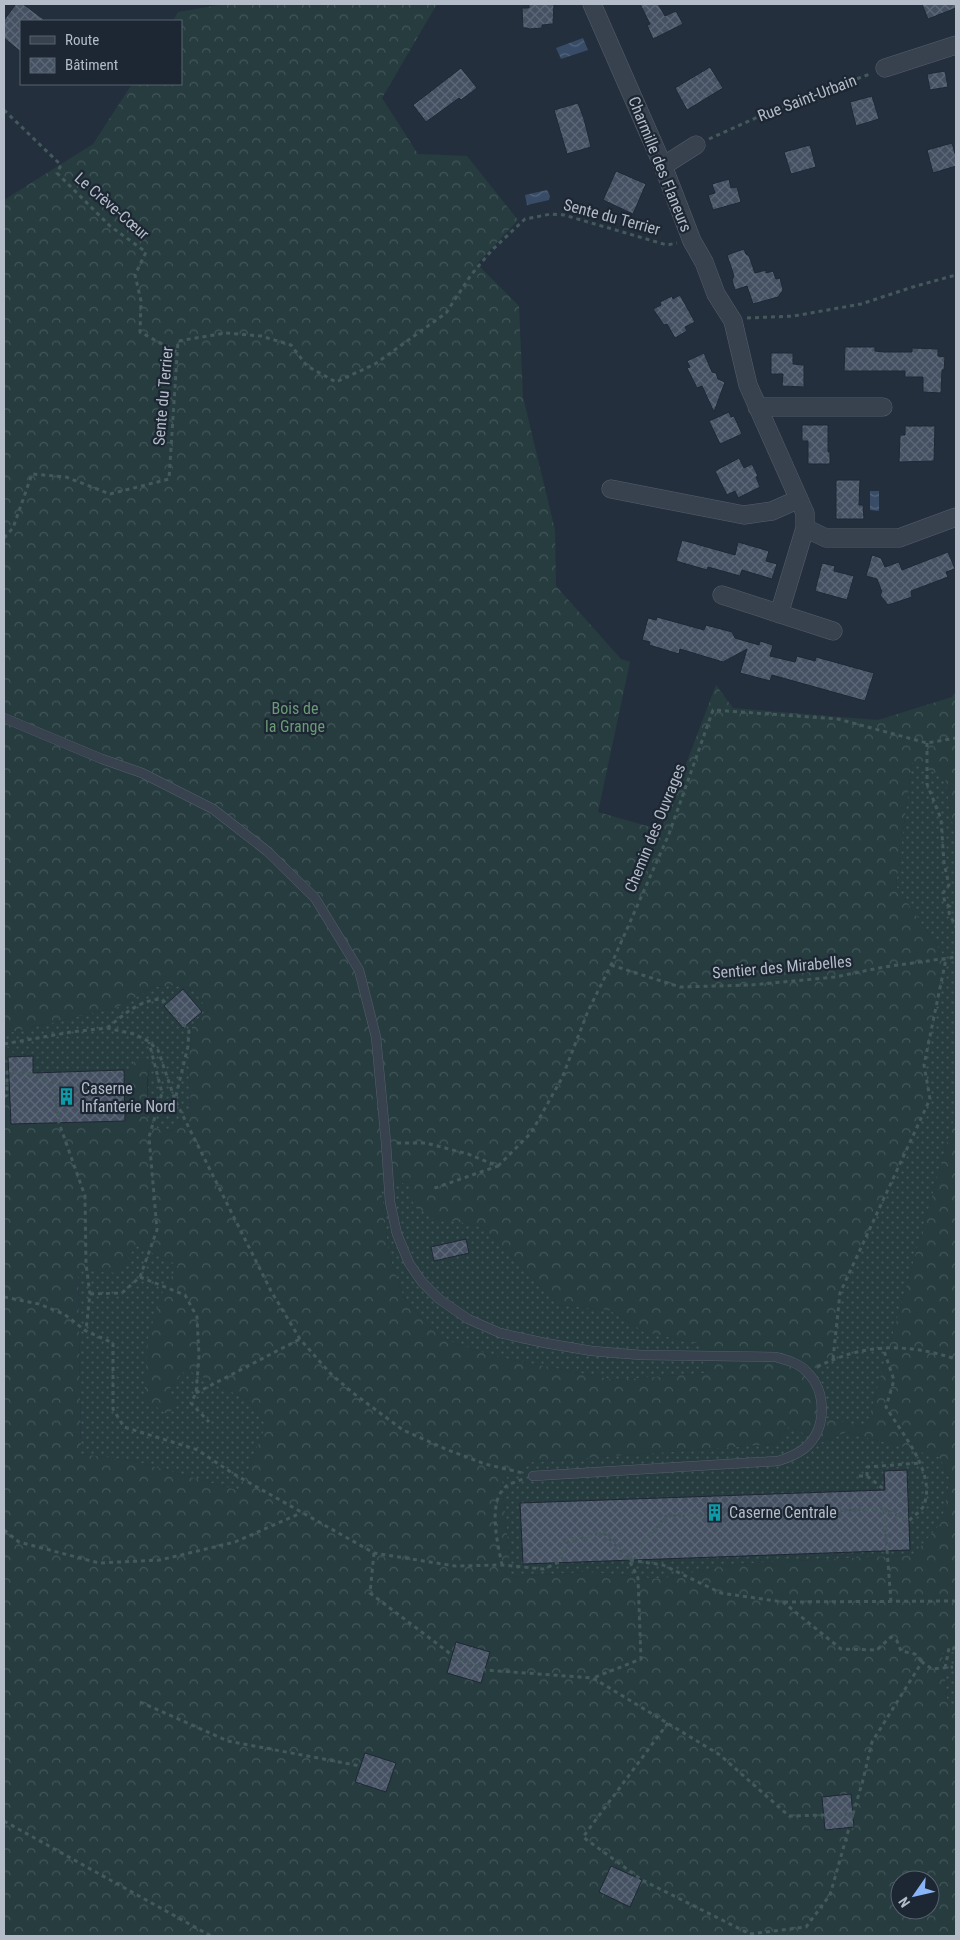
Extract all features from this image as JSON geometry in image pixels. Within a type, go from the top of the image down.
[{"type":"street","name":"Charmille des Flaneurs","points":[[592,4],[663,166],[692,241],[704,262],[716,294],[740,320],[748,385],[805,512],[805,528]]},
{"type":"street","points":[[885,68],[956,45]]},
{"type":"street","points":[[663,166],[696,146]]},
{"type":"street","points":[[757,407],[883,407]]},
{"type":"street","points":[[611,490],[744,515],[772,511],[799,499]]},
{"type":"street","points":[[779,614],[805,528],[826,538],[899,538],[956,517]]},
{"type":"street","points":[[722,595],[833,631]]},
{"type":"lane","points":[[4,718],[102,759],[142,773],[213,809],[267,851],[315,898],[359,970],[376,1037],[390,1202],[397,1234],[409,1263],[422,1282],[440,1300],[468,1319],[500,1332],[545,1343],[592,1351],[641,1355],[776,1357],[793,1362],[807,1372],[817,1385],[822,1401],[822,1417],[816,1433],[807,1446],[793,1456],[778,1461],[533,1476]]},
{"type":"path","name":"Rue Saint-Urbain","points":[[696,146],[780,107],[885,68]]},
{"type":"path","name":"Le Crève-Cœur","points":[[4,110],[61,165],[56,173],[110,226],[146,252],[135,274],[141,302],[140,332],[177,352]]},
{"type":"path","name":"Sente du Terrier","points":[[4,538],[13,528],[32,474],[66,477],[110,494],[169,479],[178,341],[226,333],[261,336],[292,345],[307,366],[336,382],[374,364],[446,313],[476,269],[492,250],[525,219],[551,214],[564,215],[667,245],[692,241]]},
{"type":"path","points":[[740,320],[794,316],[861,304],[956,275]]},
{"type":"path","name":"Chemin des Ouvrages","points":[[498,1166],[531,1133],[562,1078],[588,1011],[611,965],[670,834],[713,710],[838,719],[927,743],[956,738]]},
{"type":"path","points":[[927,743],[927,784],[941,819],[944,862],[949,885],[943,894],[945,904],[950,907],[949,913],[956,927]]},
{"type":"path","name":"Sentier des Mirabelles","points":[[611,965],[680,986],[751,985],[834,977],[884,967],[956,957]]},
{"type":"path","points":[[833,1359],[840,1293],[930,1099],[924,1065],[946,959]]},
{"type":"path","points":[[107,1028],[133,1008],[150,999],[162,999],[189,1031],[188,1046],[175,1100]]},
{"type":"path","points":[[4,1044],[70,1032],[107,1028],[134,1034],[158,1050],[175,1100],[271,1291],[300,1339],[330,1373],[353,1393],[403,1430],[485,1464],[533,1476]]},
{"type":"path","points":[[90,1294],[122,1293],[140,1277],[157,1230],[149,1137],[162,1093],[148,1042]]},
{"type":"path","points":[[4,1097],[7,1095],[7,1072],[27,1073],[54,1083],[59,1123],[85,1196],[86,1264],[90,1294],[86,1331]]},
{"type":"path","points":[[386,1143],[426,1143],[468,1154],[498,1166]]},
{"type":"path","points":[[432,1189],[498,1166]]},
{"type":"path","points":[[140,1277],[185,1295],[197,1317],[199,1356],[196,1392],[191,1403],[209,1422]]},
{"type":"path","points":[[4,1297],[38,1304],[64,1314],[86,1331],[113,1343],[113,1409],[124,1428],[198,1450],[232,1473],[374,1553],[455,1566],[502,1565],[544,1569],[559,1562],[568,1540],[604,1533],[629,1560],[638,1578],[641,1659],[593,1678],[485,1670],[452,1655],[370,1593],[374,1553]]},
{"type":"path","points":[[196,1392],[300,1339]]},
{"type":"path","points":[[807,1372],[845,1354],[883,1348],[905,1347],[933,1351],[956,1358]]},
{"type":"path","points":[[629,1560],[666,1516],[884,1509],[909,1521],[922,1508],[928,1492],[920,1463],[886,1408],[894,1380],[883,1348]]},
{"type":"path","points":[[867,1476],[867,1467],[920,1463]]},
{"type":"path","points":[[502,1565],[495,1530],[497,1499],[507,1486],[533,1476]]},
{"type":"path","points":[[859,1476],[867,1476],[885,1490]]},
{"type":"path","points":[[884,1509],[891,1602]]},
{"type":"path","points":[[4,1530],[19,1542],[99,1563],[160,1560],[236,1542],[302,1513]]},
{"type":"path","points":[[629,1560],[663,1565],[721,1593],[784,1602],[956,1601]]},
{"type":"path","points":[[784,1602],[841,1649],[877,1650],[890,1637],[897,1641],[901,1651],[915,1654],[932,1669],[953,1667]]},
{"type":"path","points":[[945,1668],[949,1648],[956,1648]]},
{"type":"path","points":[[668,1723],[582,1837],[642,1880],[750,1934],[806,1927],[830,1895],[872,1742],[922,1662]]},
{"type":"path","points":[[593,1678],[720,1755],[789,1816],[853,1814]]},
{"type":"path","points":[[140,1702],[228,1741],[360,1766]]},
{"type":"path","points":[[4,1821],[211,1936]]},
{"type":"green space","name":"Bois de la Grange","points":[[225,4],[437,4],[382,98],[418,154],[467,156],[518,220],[477,264],[519,306],[523,397],[555,530],[556,586],[621,659],[630,662],[598,812],[661,830],[716,685],[733,708],[878,720],[952,697],[956,691],[956,843],[945,777],[912,763],[896,886],[946,959],[924,1065],[930,1099],[840,1293],[833,1359],[807,1372],[817,1385],[822,1417],[866,1428],[956,1112],[956,1652],[942,1653],[947,1699],[956,1710],[956,1936],[4,1936],[4,1044],[32,1078],[87,1075],[129,1070],[137,1059],[150,1061],[147,1078],[147,1117],[157,1128],[172,1131],[191,1113],[189,1063],[192,1026],[208,1010],[194,991],[178,985],[154,987],[118,1007],[4,1034],[4,200],[93,144],[131,85],[182,85],[182,20],[174,20],[178,12]],"holes":[[[408,1182],[413,1203],[431,1218],[484,1228],[558,1305],[609,1310],[645,1332],[701,1344],[705,1373],[615,1380],[493,1356],[440,1338],[404,1298],[389,1255],[381,1187]],[[136,1245],[178,1265],[163,1291],[148,1337],[144,1398],[168,1415],[175,1405],[168,1391],[186,1369],[246,1399],[266,1425],[240,1491],[134,1461],[81,1454],[78,1267],[100,1272],[120,1273]],[[789,1426],[822,1442],[846,1432],[939,1457],[950,1478],[942,1522],[913,1555],[736,1564],[660,1579],[586,1572],[511,1577],[502,1480],[532,1462],[775,1444]]]},
{"type":"green space","points":[[912,763],[945,776],[956,843],[956,1112],[866,1428],[822,1417],[807,1371],[833,1359],[840,1293],[930,1099],[924,1065],[946,959],[896,886]]},
{"type":"green space","points":[[178,985],[194,991],[208,1010],[192,1026],[189,1063],[191,1113],[172,1131],[157,1128],[147,1117],[149,1061],[137,1060],[129,1070],[87,1075],[31,1078],[4,1044],[4,1034],[118,1007],[154,987]]},
{"type":"green space","points":[[408,1182],[464,1223],[484,1228],[558,1305],[609,1310],[645,1332],[701,1344],[705,1373],[615,1380],[493,1356],[440,1338],[404,1298],[389,1255],[381,1187]]},
{"type":"green space","points":[[136,1245],[178,1265],[163,1291],[168,1391],[186,1369],[246,1399],[266,1425],[240,1491],[134,1461],[81,1454],[78,1267],[100,1272]]},
{"type":"green space","points":[[789,1426],[822,1442],[846,1432],[940,1457],[950,1479],[942,1522],[913,1555],[736,1564],[660,1579],[586,1572],[511,1577],[502,1480],[532,1462],[775,1444]]},
{"type":"green space","points":[[942,1652],[956,1652],[956,1710],[947,1700]]},
{"type":"water","points":[[583,38],[588,50],[561,59],[556,48]]},
{"type":"water","points":[[547,190],[550,196],[549,200],[527,205],[525,195]]},
{"type":"water","points":[[870,491],[879,491],[879,511],[870,510]]},
{"type":"building","points":[[16,4],[23,4],[45,20],[20,20],[20,51],[4,38],[4,20]]},
{"type":"building","points":[[529,4],[554,4],[553,24],[542,25],[542,28],[523,28],[522,8],[529,8]]},
{"type":"building","points":[[640,4],[658,4],[665,16],[676,11],[683,24],[653,39],[647,25],[650,24]]},
{"type":"building","points":[[922,4],[956,4],[956,8],[928,19]]},
{"type":"building","points":[[710,67],[723,88],[687,110],[675,88]]},
{"type":"building","points":[[461,68],[477,88],[461,100],[459,98],[426,122],[413,105]]},
{"type":"building","points":[[945,71],[948,87],[930,90],[927,74]]},
{"type":"building","points":[[872,96],[879,119],[856,126],[850,102]]},
{"type":"building","points":[[578,103],[591,147],[567,154],[554,110]]},
{"type":"building","points":[[952,143],[956,157],[956,166],[933,173],[927,150]]},
{"type":"building","points":[[810,145],[816,167],[791,174],[784,152]]},
{"type":"building","points":[[616,171],[646,184],[633,214],[603,200]]},
{"type":"building","points":[[729,179],[731,188],[737,187],[741,202],[713,210],[708,195],[715,193],[712,184]]},
{"type":"building","points":[[744,249],[749,256],[755,273],[766,270],[766,273],[773,271],[776,279],[780,278],[783,290],[778,297],[753,304],[747,286],[735,290],[732,280],[734,276],[727,255]]},
{"type":"building","points":[[680,295],[695,322],[685,327],[687,331],[675,338],[667,324],[664,325],[653,309],[661,305],[660,302],[672,296],[673,299]]},
{"type":"building","points":[[845,347],[875,347],[875,351],[884,352],[912,352],[912,348],[938,349],[938,356],[945,357],[944,370],[942,370],[941,393],[923,392],[923,377],[905,377],[905,371],[844,371]]},
{"type":"building","points":[[704,353],[712,372],[716,373],[718,379],[725,382],[714,412],[702,386],[697,388],[687,368],[690,367],[687,361]]},
{"type":"building","points":[[771,353],[793,353],[793,364],[804,365],[804,387],[782,386],[783,374],[771,374]]},
{"type":"building","points":[[729,412],[731,417],[734,416],[742,434],[720,444],[709,421]]},
{"type":"building","points":[[802,425],[828,425],[830,464],[808,464],[808,441],[802,441]]},
{"type":"building","points":[[905,426],[935,426],[934,461],[899,462],[900,435],[905,435]]},
{"type":"building","points":[[739,458],[744,468],[752,464],[758,476],[756,477],[760,487],[738,498],[735,491],[727,495],[715,471]]},
{"type":"building","points":[[836,480],[860,480],[859,505],[863,505],[864,519],[836,519]]},
{"type":"building","points":[[682,540],[735,555],[738,542],[769,551],[766,561],[777,564],[772,579],[742,570],[740,576],[708,567],[707,570],[676,561]]},
{"type":"building","points":[[948,552],[955,569],[946,572],[948,577],[911,591],[912,597],[888,605],[880,595],[882,592],[877,579],[866,576],[872,555],[881,558],[885,567],[899,562],[902,570]]},
{"type":"building","points":[[822,563],[835,566],[834,571],[854,576],[847,600],[815,591]]},
{"type":"building","points":[[657,617],[704,630],[706,625],[732,632],[735,638],[759,645],[760,641],[773,645],[770,656],[795,662],[797,656],[815,661],[816,657],[874,673],[865,701],[772,675],[770,681],[740,673],[747,649],[723,662],[680,649],[679,654],[649,645],[650,642],[642,640],[648,618],[656,620]]},
{"type":"building","points":[[183,989],[202,1012],[183,1028],[164,1006]]},
{"type":"building","name":"Caserne Infanterie Nord","points":[[33,1056],[33,1073],[124,1070],[125,1121],[11,1124],[8,1057]]},
{"type":"building","points":[[466,1239],[469,1253],[434,1261],[431,1247]]},
{"type":"building","name":"Caserne Centrale","points":[[907,1470],[910,1550],[523,1564],[520,1503],[885,1490],[884,1471]]},
{"type":"building","points":[[456,1642],[490,1652],[481,1683],[447,1673]]},
{"type":"building","points":[[365,1753],[396,1763],[386,1792],[355,1782]]},
{"type":"building","points":[[851,1794],[854,1827],[825,1830],[822,1797]]},
{"type":"building","points":[[611,1866],[642,1880],[630,1907],[599,1892]]},
{"type":"place","name":"Caserne Infanterie Nord","points":[[67,1097]]},
{"type":"place","name":"Caserne Centrale","points":[[715,1512]]}]
